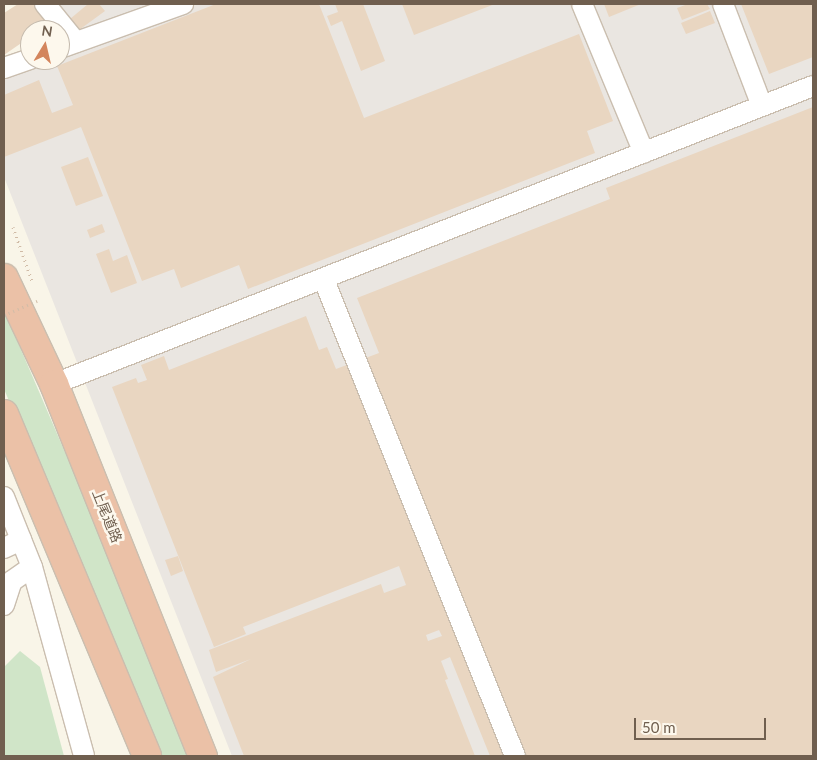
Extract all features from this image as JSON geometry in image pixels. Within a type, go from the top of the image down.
[{"type":"highway","name":"上尾道路","points":[[4,278],[54,384],[203,756]]},
{"type":"highway","points":[[4,414],[147,756]]},
{"type":"street","points":[[46,4],[55,20]]},
{"type":"street","points":[[70,44],[183,4]]},
{"type":"street","points":[[582,4],[644,153]]},
{"type":"street","points":[[723,4],[762,106]]},
{"type":"street","points":[[4,68],[20,62]]},
{"type":"street","points":[[54,384],[324,280],[813,86]]},
{"type":"street","points":[[324,280],[515,756]]},
{"type":"street","points":[[4,497],[12,544],[32,567],[84,756]]},
{"type":"street","points":[[4,605],[12,581],[32,567]]},
{"type":"path","points":[[4,315],[39,300],[13,227]]},
{"type":"shaded area","points":[[53,4],[156,4],[79,31]]},
{"type":"shaded area","points":[[199,4],[813,4],[813,756],[232,756],[4,177],[4,74],[20,68],[20,70],[70,70],[70,49]]},
{"type":"green space","points":[[4,310],[128,599],[190,756],[158,756],[4,389]]},
{"type":"green space","points":[[20,651],[40,667],[64,756],[4,756],[4,667]]},
{"type":"building","points":[[18,4],[37,4],[48,20],[20,20],[20,44],[4,55],[4,13]]},
{"type":"building","points":[[88,4],[99,4],[105,11],[79,30],[70,19]]},
{"type":"building","points":[[216,4],[319,4],[364,118],[579,34],[613,121],[587,131],[595,153],[248,289],[239,265],[181,288],[174,269],[142,281],[81,127],[4,157],[4,95],[39,80],[52,113],[73,105],[59,70],[70,70],[70,61]]},
{"type":"building","points":[[335,4],[363,4],[385,61],[361,71],[342,21],[331,26],[327,16],[338,12]]},
{"type":"building","points":[[402,4],[495,4],[414,35]]},
{"type":"building","points":[[604,4],[641,4],[609,17]]},
{"type":"building","points":[[688,4],[707,4],[710,9],[682,20],[677,8]]},
{"type":"building","points":[[741,4],[813,4],[813,57],[769,74]]},
{"type":"building","points":[[710,11],[715,23],[686,34],[681,23]]},
{"type":"building","points":[[813,107],[813,756],[490,756],[450,657],[441,661],[448,679],[445,680],[475,756],[244,756],[213,677],[251,659],[216,672],[209,650],[381,584],[384,593],[406,585],[399,566],[243,627],[246,634],[214,647],[112,387],[136,378],[138,383],[147,380],[141,365],[164,356],[169,370],[306,316],[319,350],[327,347],[336,369],[379,353],[357,298],[610,199],[606,188]],"holes":[[[439,630],[442,636],[428,641],[426,635]]]},
{"type":"building","points":[[88,157],[103,196],[76,206],[61,167]]},
{"type":"building","points":[[102,224],[105,232],[90,238],[87,230]]},
{"type":"building","points":[[109,249],[113,261],[127,255],[137,283],[111,293],[96,254]]},
{"type":"building","points":[[178,556],[183,571],[171,576],[165,560]]}]
